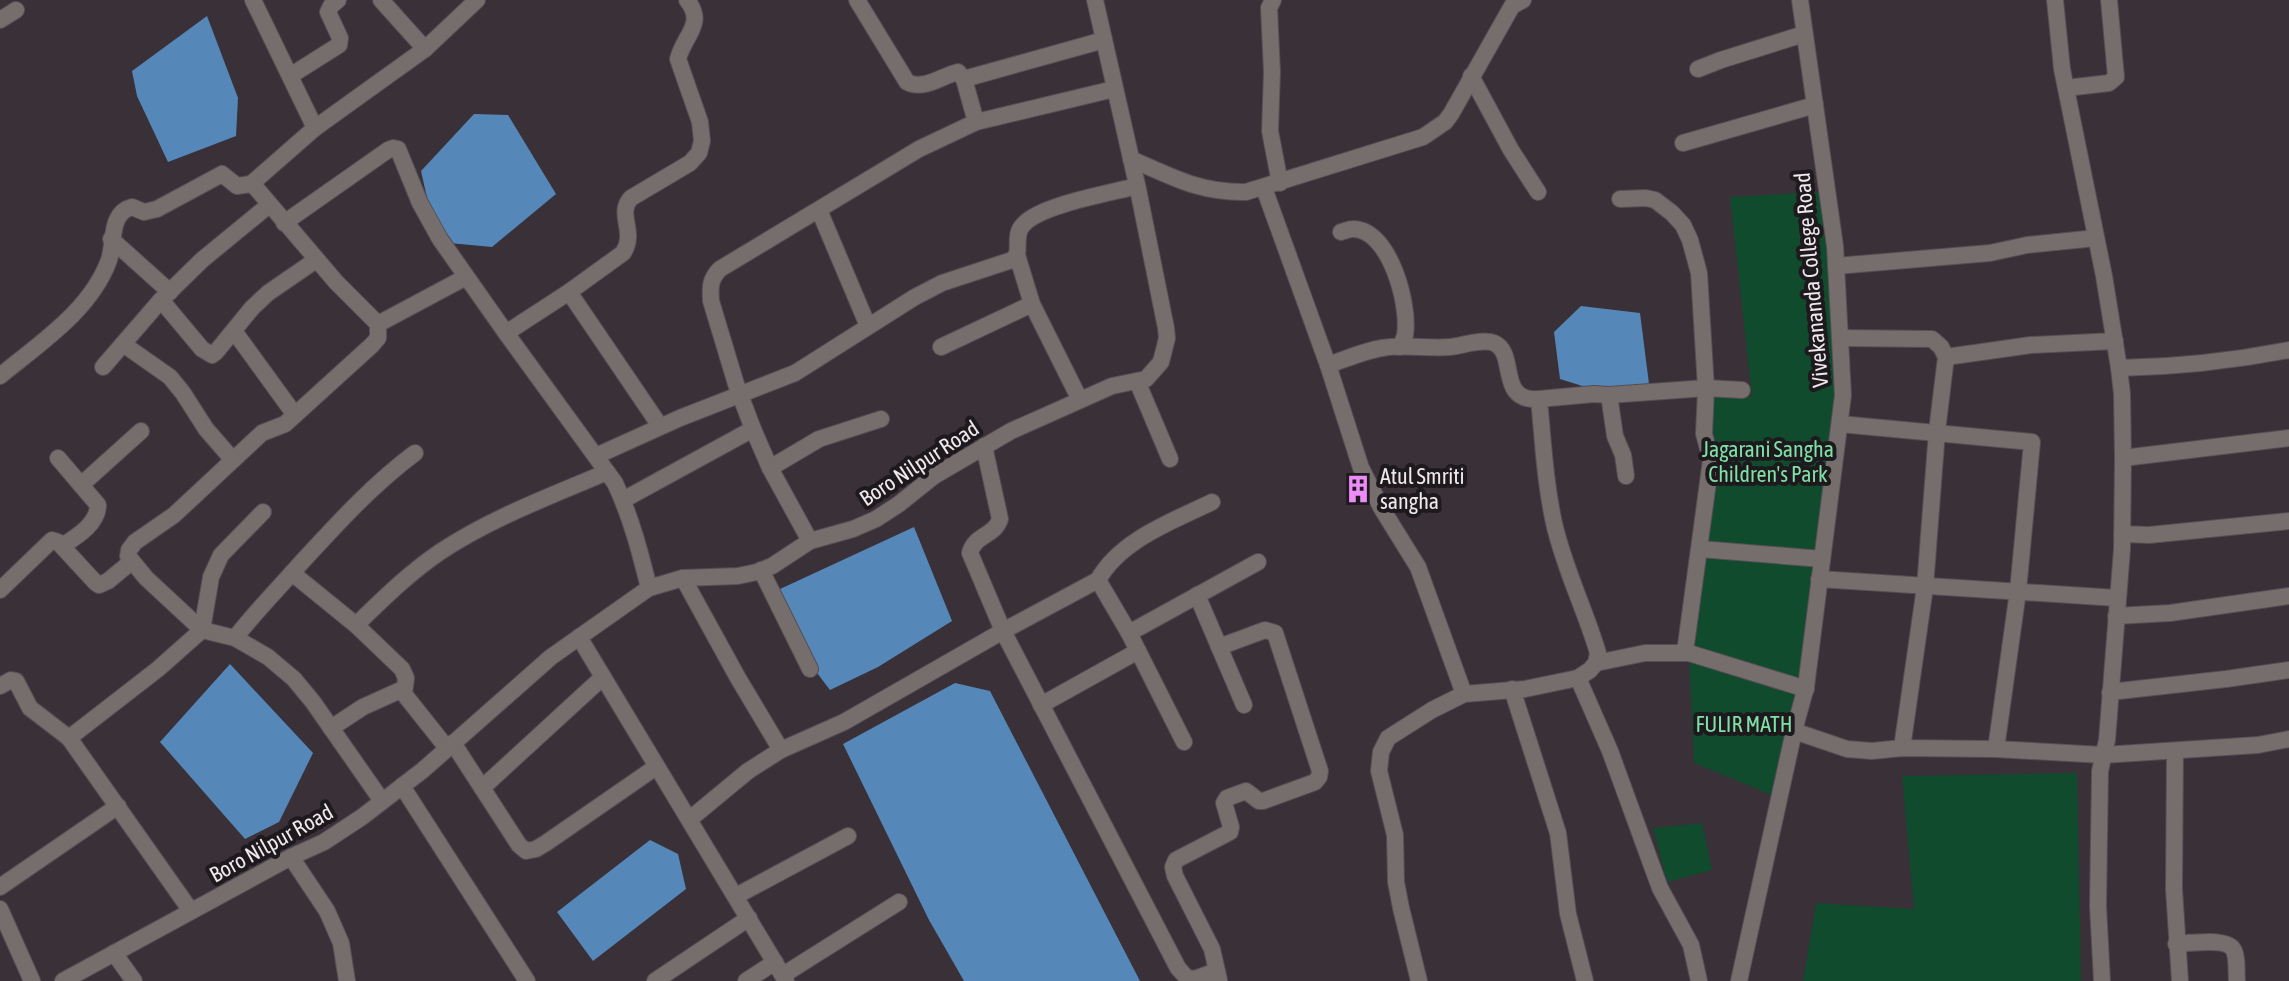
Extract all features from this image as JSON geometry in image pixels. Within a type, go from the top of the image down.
[{"type":"street","points":[[253,0],[315,128]]},
{"type":"street","points":[[290,76],[339,45],[340,38],[328,12],[338,0]]},
{"type":"street","points":[[381,0],[425,49]]},
{"type":"street","points":[[0,376],[81,306],[108,262],[114,227],[126,208],[150,211],[222,174],[237,186],[251,184],[315,128],[425,49],[477,0]]},
{"type":"street","points":[[506,333],[623,253],[629,234],[625,203],[690,163],[699,153],[702,141],[700,122],[678,59],[695,25],[696,16],[687,0]]},
{"type":"street","points":[[857,0],[907,82],[921,86],[958,72],[964,79],[976,122]]},
{"type":"street","points":[[1095,0],[1167,338],[1161,362],[1146,379],[1137,381],[1170,459]]},
{"type":"street","points":[[1273,0],[1269,8],[1272,72],[1270,131],[1280,183]]},
{"type":"street","name":"Vivekananda College Road","points":[[1739,981],[1806,689],[1843,395],[1836,266],[1827,182],[1800,0]]},
{"type":"street","points":[[2055,0],[2066,88],[2119,368],[2122,534],[2107,740],[2100,780],[2098,884],[2102,981]]},
{"type":"street","points":[[2066,88],[2109,83],[2116,77],[2109,0]]},
{"type":"street","points":[[1131,159],[1205,190],[1246,192],[1423,137],[1445,122],[1515,2]]},
{"type":"street","points":[[0,20],[16,10]]},
{"type":"street","points":[[1698,69],[1804,34]]},
{"type":"street","points":[[964,79],[1104,40]]},
{"type":"street","points":[[1471,76],[1538,192]]},
{"type":"street","points":[[810,541],[770,468],[736,384],[711,301],[713,276],[919,149],[976,122],[1114,89]]},
{"type":"street","points":[[1683,143],[1815,105]]},
{"type":"street","points":[[284,223],[393,148],[401,154],[420,203],[440,239],[607,472],[623,500],[635,531],[649,588]]},
{"type":"street","points":[[251,184],[316,260],[378,324],[378,338],[281,427],[262,433],[174,515],[135,542],[128,556],[202,630],[235,638],[268,657],[294,679],[382,801]]},
{"type":"street","points":[[1080,400],[1032,304],[1017,255],[1018,235],[1022,225],[1031,217],[1052,208],[1137,186]]},
{"type":"street","points":[[1264,188],[1328,365],[1361,468],[1418,567],[1464,694]]},
{"type":"street","points":[[1620,199],[1655,200],[1672,213],[1683,225],[1690,240],[1699,273],[1706,388],[1704,434],[1711,460],[1685,652]]},
{"type":"street","points":[[103,367],[165,296],[202,260],[269,205]]},
{"type":"street","points":[[819,210],[868,326]]},
{"type":"street","points":[[1341,232],[1355,229],[1366,232],[1389,256],[1402,299],[1405,335],[1400,347]]},
{"type":"street","points":[[1836,266],[1990,253],[2027,245],[2096,238]]},
{"type":"street","points":[[111,239],[165,296],[206,354],[212,355],[268,293],[316,260]]},
{"type":"street","points":[[596,456],[660,426],[795,373],[942,283],[1012,260],[1017,255]]},
{"type":"street","points":[[378,324],[466,277]]},
{"type":"street","points":[[569,292],[660,426]]},
{"type":"street","points":[[941,347],[1032,304]]},
{"type":"street","points":[[234,331],[295,415]]},
{"type":"street","points":[[1841,338],[1932,339],[1946,357],[1925,587],[1902,748]]},
{"type":"street","points":[[1946,357],[2031,345],[2115,341]]},
{"type":"street","points":[[1328,365],[1382,348],[1449,347],[1486,342],[1500,348],[1509,376],[1521,397],[1528,400],[1706,388],[1742,390]]},
{"type":"street","points":[[123,344],[170,377],[206,429],[233,460]]},
{"type":"street","points":[[2119,368],[2188,366],[2289,350]]},
{"type":"street","name":"Boro Nilpur Road","points":[[63,981],[324,842],[402,786],[551,657],[649,588],[683,578],[738,576],[772,566],[810,541],[876,519],[934,476],[1011,431],[1112,386],[1137,381]]},
{"type":"street","points":[[1609,395],[1615,436],[1623,455],[1626,476]]},
{"type":"street","points":[[1419,981],[1396,882],[1395,835],[1379,771],[1381,752],[1388,738],[1464,694],[1525,689],[1578,678],[1596,663],[1596,646],[1554,524],[1546,480],[1539,399]]},
{"type":"street","points":[[770,468],[819,439],[881,419]]},
{"type":"street","points":[[1840,424],[2032,442],[2018,591],[1996,749]]},
{"type":"street","points":[[623,500],[753,429]]},
{"type":"street","points":[[81,485],[141,431]]},
{"type":"street","points":[[2123,458],[2289,438]]},
{"type":"street","points":[[984,446],[1000,519],[993,531],[977,540],[970,553],[1003,631],[1178,968],[1187,978],[1195,979],[1218,976],[1212,949],[1175,876],[1173,867],[1176,860],[1230,832],[1224,803],[1227,798],[1246,791],[1263,801],[1315,782],[1320,771],[1275,633],[1265,630],[1219,647]]},
{"type":"street","points":[[235,638],[347,512],[415,453]]},
{"type":"street","points":[[58,458],[98,505],[98,512],[88,526],[62,546]]},
{"type":"street","points":[[356,625],[409,575],[441,551],[504,517],[607,472]]},
{"type":"street","points":[[690,819],[748,771],[781,750],[844,722],[1098,580],[1109,564],[1131,546],[1212,502]]},
{"type":"street","points":[[69,738],[167,662],[202,630],[211,577],[221,555],[263,512]]},
{"type":"street","points":[[2122,534],[2149,535],[2289,521]]},
{"type":"street","points":[[0,590],[52,540],[58,542],[99,585],[131,562]]},
{"type":"street","points":[[1700,549],[1822,559]]},
{"type":"street","points":[[1129,633],[1258,562]]},
{"type":"street","points":[[761,570],[810,669]]},
{"type":"street","points":[[292,573],[356,625],[402,669],[406,678],[403,689],[407,698],[450,746],[526,851],[546,843],[656,767]]},
{"type":"street","points":[[683,578],[781,750]]},
{"type":"street","points":[[1819,579],[2117,598]]},
{"type":"street","points":[[1098,580],[1129,633],[1184,742]]},
{"type":"street","points":[[1197,595],[1244,705]]},
{"type":"street","points":[[2116,616],[2170,613],[2289,596]]},
{"type":"street","points":[[579,637],[781,973]]},
{"type":"street","points":[[1041,705],[1138,651]]},
{"type":"street","points":[[1596,663],[1645,653],[1685,652],[1806,689]]},
{"type":"street","points":[[2110,692],[2289,670]]},
{"type":"street","points":[[482,788],[603,677]]},
{"type":"street","points":[[1578,678],[1610,751],[1660,888],[1691,945],[1699,981]]},
{"type":"street","points":[[0,686],[11,680],[16,681],[30,708],[69,738],[191,911]]},
{"type":"street","points":[[331,728],[363,707],[403,689]]},
{"type":"street","points":[[1512,689],[1558,833],[1568,914],[1585,981]]},
{"type":"street","points":[[1794,731],[1847,749],[1872,751],[1902,748],[1996,749],[2103,755],[2258,745],[2289,739]]},
{"type":"street","points":[[2175,751],[2174,889],[2180,981]]},
{"type":"street","points":[[402,786],[527,981]]},
{"type":"street","points":[[0,887],[118,806]]},
{"type":"street","points":[[736,896],[848,836]]},
{"type":"street","points":[[291,857],[327,911],[341,943],[347,981]]},
{"type":"street","points":[[746,981],[781,973],[899,902]]},
{"type":"street","points":[[0,909],[32,981]]},
{"type":"street","points":[[655,981],[749,918]]},
{"type":"street","points":[[2176,944],[2223,942],[2231,945],[2235,952],[2237,981]]},
{"type":"street","points":[[114,953],[134,981]]},
{"type":"green space","name":"Jagarani Sangha Children's Park","points":[[1820,192],[1838,337],[1837,409],[1830,434],[1821,566],[1806,689],[1779,798],[1694,763],[1689,653],[1692,650],[1707,555],[1710,393],[1752,397],[1730,197]]},
{"type":"green space","points":[[2077,773],[2081,981],[1803,981],[1816,903],[1914,909],[1902,776]]},
{"type":"green space","points":[[1702,823],[1712,870],[1667,882],[1653,828]]},
{"type":"water","points":[[207,16],[238,98],[236,136],[168,162],[137,96],[132,71]]},
{"type":"water","points":[[474,114],[508,115],[556,194],[492,247],[449,243],[428,202],[421,171]]},
{"type":"water","points":[[1581,306],[1640,313],[1649,384],[1611,395],[1560,379],[1554,332]]},
{"type":"water","points":[[914,527],[952,621],[878,667],[830,690],[811,665],[780,589]]},
{"type":"water","points":[[230,664],[313,753],[279,822],[245,839],[160,742]]},
{"type":"water","points":[[955,683],[990,691],[1140,981],[964,981],[929,920],[843,744]]},
{"type":"water","points":[[650,840],[678,854],[686,889],[593,961],[557,912]]},
{"type":"place","name":"Atul Smriti sangha","points":[[1358,489]]},
{"type":"park label","name":"FULIR MATH","points":[[1744,724]]}]
